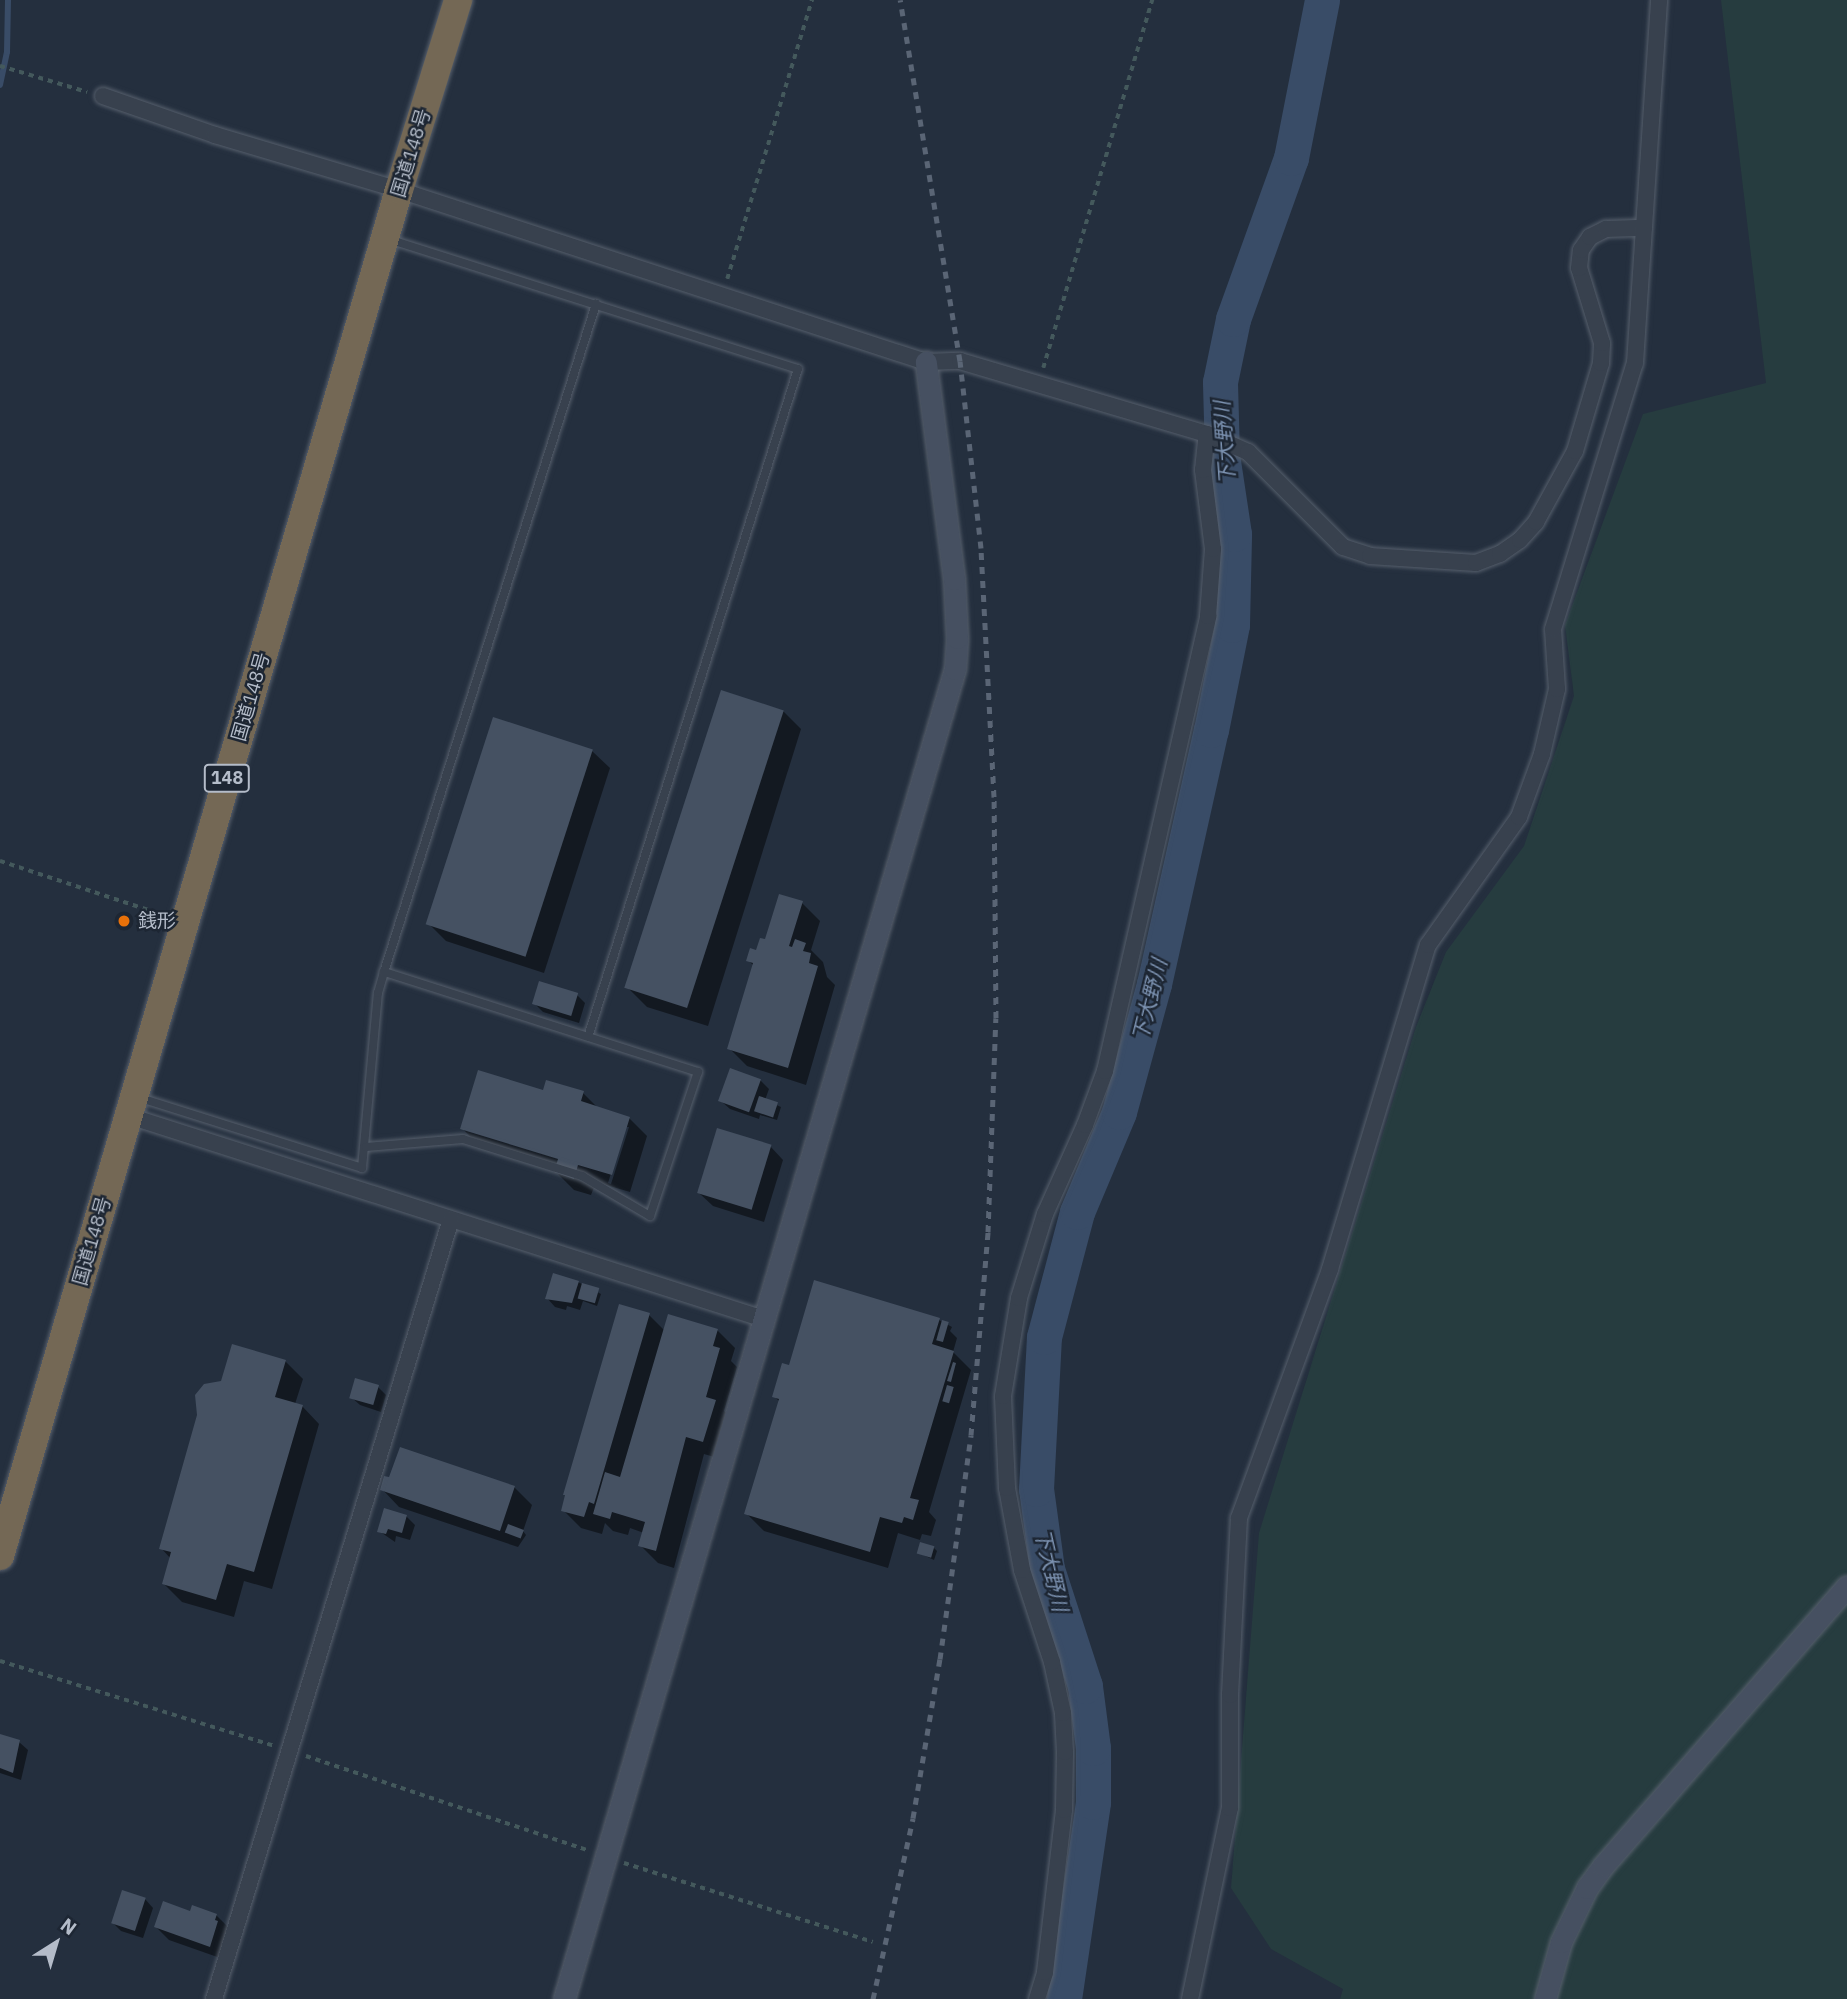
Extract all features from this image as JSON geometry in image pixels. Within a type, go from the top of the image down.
[{"type":"highway","name":"国道148号","points":[[0,1556],[385,237],[458,0]]},
{"type":"street","points":[[1190,1999],[1230,1808],[1230,1695],[1240,1518],[1330,1269],[1428,945],[1519,817],[1542,754],[1557,689],[1553,629],[1635,363],[1658,0]]},
{"type":"street","points":[[103,96],[215,135],[399,190],[926,362],[960,361],[1207,434],[1248,452],[1343,547],[1370,556],[1476,563],[1500,554],[1520,540],[1536,522],[1575,452],[1601,363],[1602,343],[1579,268],[1581,250],[1590,237],[1606,229],[1644,228]]},
{"type":"street","points":[[564,1999],[954,669],[957,638],[954,579],[926,362]]},
{"type":"street","points":[[1037,1999],[1045,1972],[1064,1810],[1063,1713],[1052,1662],[1022,1570],[1007,1488],[1003,1396],[1019,1298],[1045,1214],[1085,1125],[1105,1071],[1208,615],[1213,549],[1203,470],[1207,434]]},
{"type":"street","points":[[131,1106],[451,1219],[764,1319]]},
{"type":"street","points":[[214,1999],[451,1219]]},
{"type":"street","points":[[1545,1999],[1561,1942],[1587,1888],[1603,1866],[1847,1586]]},
{"type":"lane","points":[[385,237],[798,369],[588,1037]]},
{"type":"lane","points":[[131,1106],[362,1168],[378,993],[596,304]]},
{"type":"lane","points":[[366,1147],[463,1139],[582,1176],[650,1216],[698,1072],[384,972]]},
{"type":"path","points":[[723,295],[813,0]]},
{"type":"path","points":[[1038,383],[1152,0]]},
{"type":"path","points":[[0,66],[103,96]]},
{"type":"path","points":[[0,861],[185,922]]},
{"type":"path","points":[[605,1857],[873,1942]]},
{"type":"green space","points":[[1721,0],[1847,0],[1847,1999],[1340,1999],[1343,1989],[1271,1949],[1231,1888],[1259,1533],[1416,1027],[1446,952],[1524,846],[1574,696],[1565,625],[1643,414],[1766,383]]},
{"type":"building","points":[[721,690],[784,710],[687,1008],[624,988]]},
{"type":"building","points":[[493,717],[593,749],[525,957],[426,924]]},
{"type":"building","points":[[779,894],[803,901],[789,946],[792,947],[795,939],[806,943],[803,951],[811,953],[809,963],[818,966],[788,1068],[727,1049],[753,963],[746,961],[750,948],[756,950],[760,938],[765,939]]},
{"type":"building","points":[[539,981],[578,993],[571,1016],[532,1004]]},
{"type":"building","points":[[730,1068],[761,1079],[749,1112],[718,1101]]},
{"type":"building","points":[[478,1070],[543,1090],[546,1080],[584,1091],[581,1101],[630,1117],[612,1175],[578,1165],[574,1179],[554,1172],[558,1159],[460,1129]]},
{"type":"building","points":[[759,1096],[778,1102],[773,1117],[754,1111]]},
{"type":"building","points":[[717,1128],[772,1145],[752,1210],[697,1193]]},
{"type":"building","points":[[553,1273],[579,1281],[572,1303],[545,1299]]},
{"type":"building","points":[[814,1280],[940,1318],[932,1344],[954,1351],[910,1498],[919,1500],[913,1520],[904,1517],[902,1523],[880,1517],[870,1552],[744,1514],[779,1399],[772,1397],[782,1363],[789,1365]]},
{"type":"building","points":[[582,1283],[599,1288],[595,1303],[578,1298]]},
{"type":"building","points":[[619,1304],[650,1313],[594,1504],[589,1502],[584,1517],[561,1511],[563,1495]]},
{"type":"building","points":[[668,1314],[718,1329],[713,1346],[720,1348],[706,1397],[716,1400],[703,1442],[686,1437],[656,1551],[638,1546],[645,1522],[612,1512],[610,1519],[593,1514],[605,1472],[620,1477]]},
{"type":"building","points":[[942,1320],[949,1322],[943,1342],[936,1340]]},
{"type":"building","points":[[232,1344],[286,1360],[275,1397],[303,1405],[254,1572],[227,1564],[216,1600],[162,1584],[171,1552],[159,1549],[197,1415],[195,1395],[204,1384],[221,1381]]},
{"type":"building","points":[[953,1362],[956,1363],[951,1382],[947,1381]]},
{"type":"building","points":[[355,1378],[379,1385],[373,1405],[349,1398]]},
{"type":"building","points":[[947,1385],[954,1387],[949,1403],[942,1401]]},
{"type":"building","points":[[400,1447],[515,1486],[500,1531],[380,1490],[384,1476],[389,1477]]},
{"type":"building","points":[[384,1508],[407,1515],[402,1533],[388,1529],[386,1534],[377,1532]]},
{"type":"building","points":[[508,1524],[524,1530],[521,1538],[505,1532]]},
{"type":"building","points":[[920,1542],[934,1546],[931,1558],[917,1554]]},
{"type":"building","points":[[0,1734],[20,1740],[13,1773],[0,1768]]},
{"type":"building","points":[[122,1890],[146,1898],[135,1931],[111,1923]]},
{"type":"building","points":[[163,1901],[190,1911],[192,1905],[217,1914],[215,1920],[218,1921],[210,1947],[154,1927]]},
{"type":"waterway","points":[[0,85],[7,52],[8,0]]},
{"type":"waterway","name":"下大野川","points":[[1064,1999],[1093,1802],[1093,1748],[1085,1686],[1047,1569],[1036,1489],[1044,1337],[1077,1212],[1119,1112],[1154,984],[1211,730],[1232,625],[1234,534],[1222,455],[1220,382],[1233,319],[1291,158],[1322,0]]},
{"type":"railway","points":[[873,1999],[913,1818],[940,1659],[971,1435],[988,1232],[996,1018],[994,797],[981,548],[960,361],[900,0]]},
{"type":"place","name":"銭形","points":[[124,921]]}]
